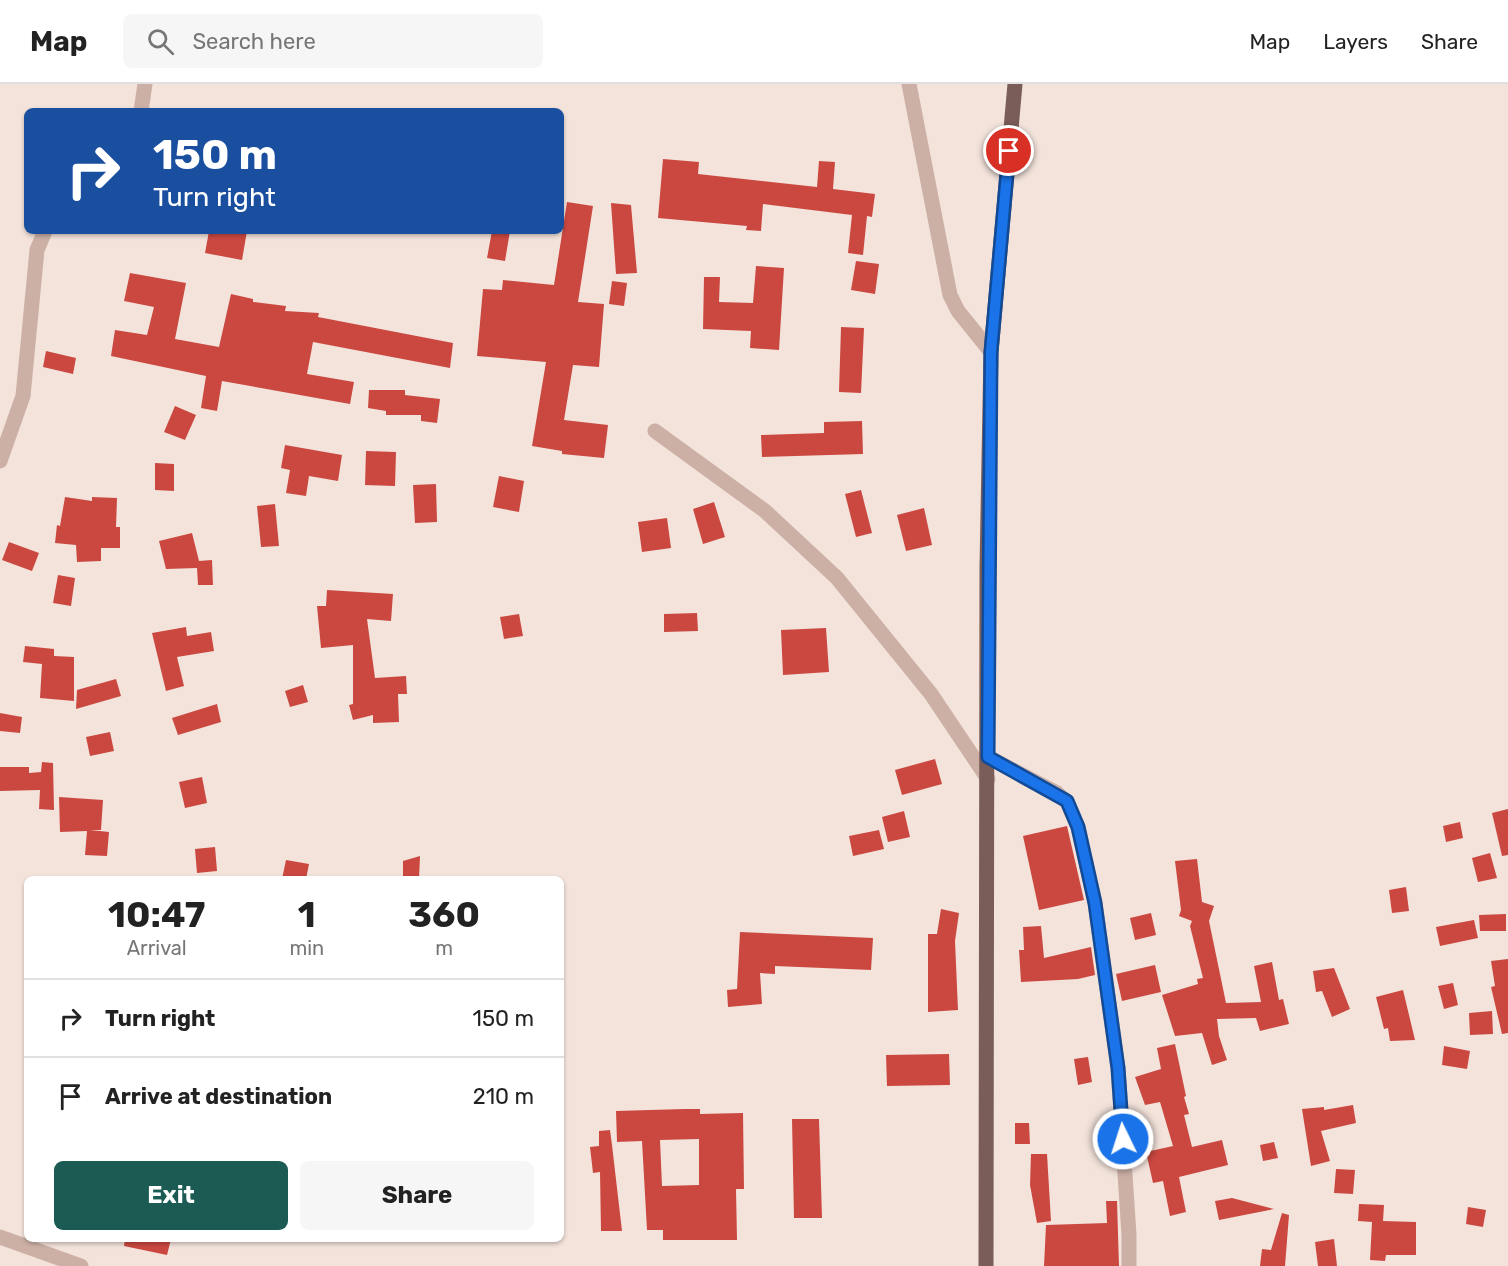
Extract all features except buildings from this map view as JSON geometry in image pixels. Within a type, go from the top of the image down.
[{"type":"main road","points":[[986,1266],[991,352],[1015,84]]},
{"type":"street","points":[[141,108],[145,84]]},
{"type":"street","points":[[909,84],[950,295],[958,311],[991,352]]},
{"type":"street","points":[[0,461],[23,396],[36,250],[44,234]]},
{"type":"street","points":[[655,431],[765,511],[837,578],[931,694],[987,779]]},
{"type":"street","points":[[988,757],[1067,801],[1078,827],[1095,903],[1118,1068],[1130,1234],[1129,1266]]},
{"type":"street","points":[[0,1237],[81,1266]]},
{"type":"route","points":[[1009,151],[991,352],[987,567],[988,757],[1057,793],[1067,801],[1078,827],[1095,903],[1118,1068],[1123,1139]]}]
